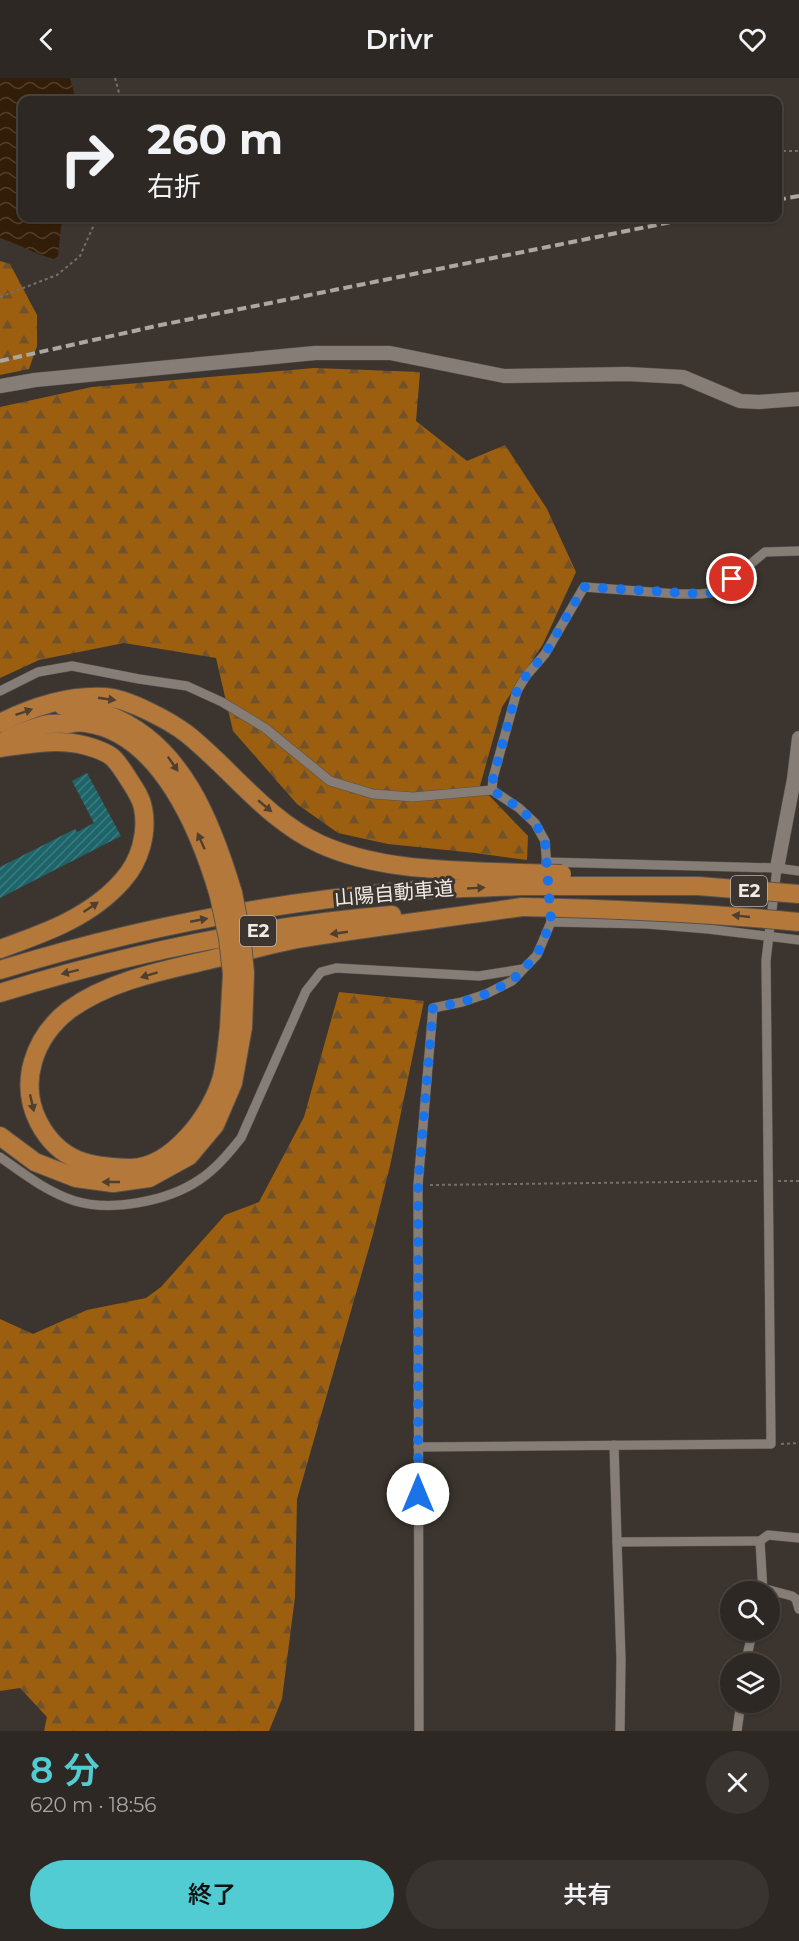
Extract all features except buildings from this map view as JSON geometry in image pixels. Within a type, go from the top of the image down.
[{"type":"highway","points":[[0,723],[18,714],[49,704],[77,698],[108,697],[149,711],[186,734],[283,822],[319,844],[353,855],[392,863],[522,879]]},
{"type":"highway","points":[[0,1136],[35,1162],[76,1178],[113,1184],[149,1178],[189,1156],[214,1125],[233,1083],[236,1027],[226,895],[218,844],[196,797],[169,756],[132,726],[106,714],[49,704]]},
{"type":"highway","points":[[0,742],[47,724],[86,723],[122,737],[145,753],[171,786],[193,823],[226,895]]},
{"type":"highway","points":[[0,748],[60,742],[86,746],[111,756],[143,806],[144,827],[141,849],[135,864],[125,879],[109,895],[59,927],[0,949]]},
{"type":"highway","name":"E2","points":[[522,879],[564,874],[799,894]]},
{"type":"highway","name":"山陽自動車道","points":[[0,970],[56,953],[142,932],[268,907],[522,879]]},
{"type":"highway","points":[[236,1027],[208,1110],[190,1135],[168,1155],[138,1168],[100,1167],[74,1160],[54,1142],[41,1126],[32,1109],[29,1073],[38,1046],[49,1030],[68,1011],[99,992],[152,973],[296,940],[522,907]]},
{"type":"highway","name":"山陽自動車道","points":[[0,993],[59,975],[162,950],[263,930],[348,918],[522,907],[639,910],[799,922]]},
{"type":"street","points":[[0,386],[35,380],[315,353],[390,353],[504,376],[627,374],[682,377],[740,400],[759,402],[799,399]]},
{"type":"street","points":[[492,790],[493,778],[517,691],[526,676],[545,654],[584,587],[677,594],[716,592],[765,552],[799,551]]},
{"type":"street","points":[[0,691],[38,672],[72,666],[187,686],[222,702],[265,728],[330,781],[373,794],[413,797],[492,790],[519,808],[535,823],[545,841],[551,922],[537,955],[512,981],[486,994],[433,1008],[418,1185],[419,1731]]},
{"type":"street","points":[[418,1447],[771,1444],[766,960],[777,868],[794,779],[799,738]]},
{"type":"street","points":[[546,862],[777,868],[799,871]]},
{"type":"street","points":[[551,922],[647,924],[799,940]]},
{"type":"street","points":[[0,1157],[38,1183],[77,1201],[100,1206],[130,1205],[160,1198],[199,1181],[226,1157],[241,1137],[306,991],[321,972],[336,968],[478,976],[523,969]]},
{"type":"street","points":[[614,1445],[621,1659],[620,1731]]},
{"type":"street","points":[[617,1542],[760,1541],[768,1535],[799,1538]]},
{"type":"street","points":[[760,1541],[762,1581]]},
{"type":"street","points":[[780,1594],[796,1599],[799,1609]]},
{"type":"street","points":[[737,1731],[739,1713]]},
{"type":"path","points":[[115,78],[120,96]]},
{"type":"path","points":[[782,151],[799,151]]},
{"type":"path","points":[[0,297],[57,275],[81,256],[95,222]]},
{"type":"path","points":[[418,1185],[799,1181]]},
{"type":"path","points":[[771,1444],[799,1443]]},
{"type":"green space","points":[[0,261],[10,264],[37,315],[37,346],[29,369],[0,375]]},
{"type":"green space","points":[[314,368],[420,372],[416,421],[467,461],[505,445],[547,509],[576,572],[543,644],[502,707],[480,786],[528,836],[527,860],[388,844],[338,833],[297,804],[233,731],[216,658],[124,643],[39,660],[0,678],[0,407],[92,387]]},
{"type":"green space","points":[[339,992],[424,1001],[390,1166],[373,1234],[297,1499],[295,1597],[282,1699],[269,1731],[44,1731],[47,1717],[20,1688],[0,1691],[0,1319],[33,1334],[87,1310],[146,1298],[161,1287],[225,1215],[259,1202],[304,1117]]},
{"type":"water","points":[[0,78],[70,78],[75,96],[18,96],[18,222],[62,222],[58,256],[54,259],[0,238]]},
{"type":"railway","points":[[782,199],[799,196]]},
{"type":"railway","points":[[0,361],[156,326],[671,222]]},
{"type":"route","points":[[418,1494],[418,1185],[433,1008],[486,994],[512,981],[537,955],[551,922],[545,841],[535,823],[519,808],[492,790],[493,778],[517,691],[526,676],[545,654],[584,587],[701,594],[716,592],[732,579]]}]
